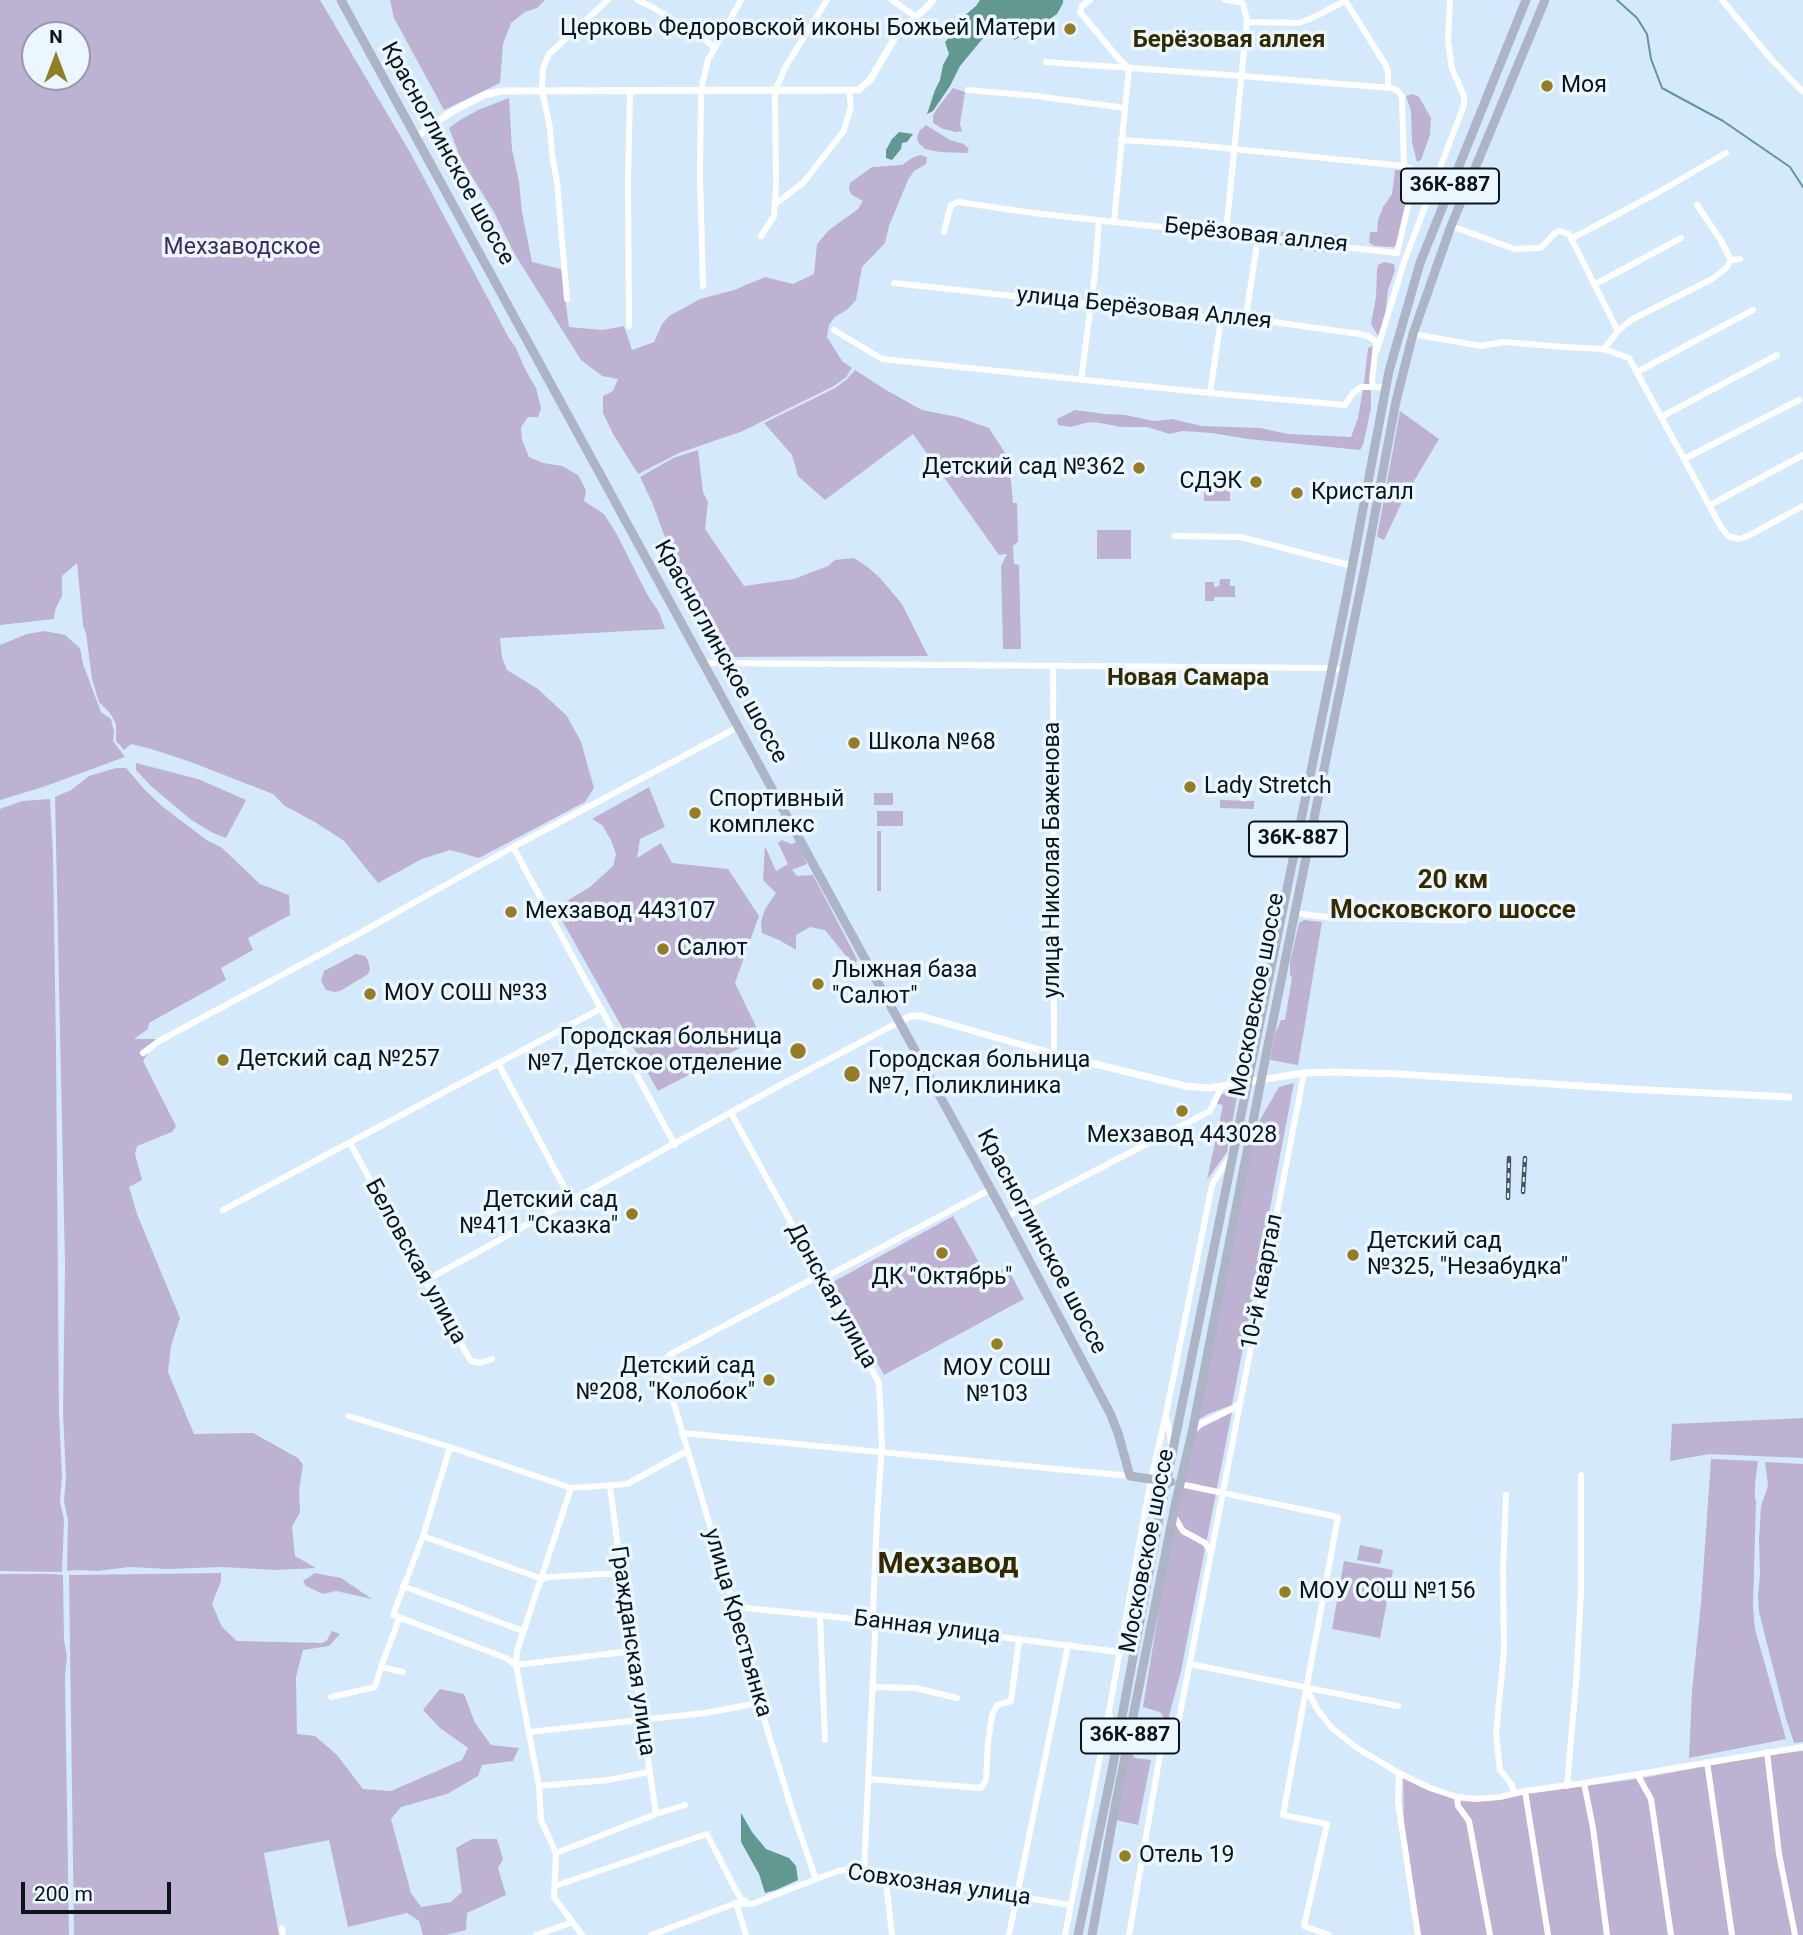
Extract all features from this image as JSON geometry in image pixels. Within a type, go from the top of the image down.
[{"type":"main road","name":"Красноглинское шоссе","points":[[341,0],[1006,1217],[1110,1413],[1130,1476]]},
{"type":"main road","name":"Московское шоссе","points":[[1077,1935],[1352,566],[1385,387],[1420,263],[1526,0]]},
{"type":"main road","name":"Московское шоссе","points":[[1092,1935],[1103,1868],[1402,374],[1413,334],[1451,226],[1545,0]]},
{"type":"main road","points":[[1389,371],[1402,374]]},
{"type":"main road","points":[[1383,398],[1396,401]]},
{"type":"main road","points":[[1130,1476],[1180,1484]]},
{"type":"main road","points":[[1092,1867],[1097,1871],[1103,1868]]},
{"type":"main road","points":[[1089,1882],[1096,1879],[1100,1885]]},
{"type":"street","points":[[568,299],[557,182],[542,90],[543,68],[549,54],[608,0]]},
{"type":"street","points":[[637,0],[682,25],[714,47]]},
{"type":"street","points":[[702,286],[701,90],[714,47],[741,0]]},
{"type":"street","points":[[761,236],[774,216],[775,91],[786,66],[827,0]]},
{"type":"street","points":[[892,0],[916,18]]},
{"type":"street","points":[[416,136],[451,111],[501,91],[858,90],[870,80],[902,28],[933,0]]},
{"type":"street","points":[[1090,0],[1082,6],[1080,12],[1129,68]]},
{"type":"street","points":[[1224,0],[1243,4],[1247,22],[1226,233]]},
{"type":"street","points":[[1373,387],[1375,359],[1405,259],[1464,105],[1464,96],[1452,69],[1448,41],[1450,0]]},
{"type":"street","points":[[1722,0],[1803,92]]},
{"type":"street","points":[[1247,22],[1299,23],[1345,1],[1385,64],[1388,71],[1388,88]]},
{"type":"street","points":[[1046,62],[1388,88],[1398,91],[1402,97],[1404,166]]},
{"type":"street","points":[[1114,221],[1129,68]]},
{"type":"street","points":[[629,326],[630,90]]},
{"type":"street","points":[[968,90],[1125,108]]},
{"type":"street","points":[[775,204],[803,183],[843,132],[851,107],[849,91]]},
{"type":"street","points":[[1121,140],[1410,168],[1412,189],[1397,253],[1405,259]]},
{"type":"street","points":[[1570,236],[1657,193],[1726,153]]},
{"type":"street","name":"Берёзовая аллея","points":[[944,232],[949,209],[955,202],[1397,253]]},
{"type":"street","points":[[1697,205],[1731,260]]},
{"type":"street","points":[[1081,380],[1096,273],[1099,220]]},
{"type":"street","points":[[1451,226],[1515,248],[1542,247],[1559,232],[1570,236],[1618,331]]},
{"type":"street","points":[[1244,318],[1258,237]]},
{"type":"street","points":[[1594,285],[1681,238]]},
{"type":"street","points":[[1731,260],[1740,259]]},
{"type":"street","points":[[1604,349],[1631,320],[1714,278],[1731,260]]},
{"type":"street","name":"улица Берёзовая Аллея","points":[[894,283],[1221,319],[1244,318],[1368,336],[1376,344],[1375,359]]},
{"type":"street","points":[[1637,372],[1753,310]]},
{"type":"street","points":[[1210,393],[1221,319]]},
{"type":"street","points":[[834,330],[882,359],[1081,380],[1345,405],[1361,387],[1385,387]]},
{"type":"street","points":[[1413,334],[1481,346],[1503,342],[1604,349],[1629,358],[1725,533],[1734,538],[1748,536],[1803,506]]},
{"type":"street","points":[[1661,417],[1777,355]]},
{"type":"street","points":[[1684,459],[1799,400]]},
{"type":"street","points":[[1710,505],[1803,455]]},
{"type":"street","points":[[1174,536],[1241,537],[1352,566]]},
{"type":"street","points":[[704,663],[1343,670]]},
{"type":"street","name":"улица Николая Баженова","points":[[1053,666],[1054,1054]]},
{"type":"street","points":[[143,1053],[159,1041],[310,961],[513,847],[738,727]]},
{"type":"street","points":[[513,847],[675,1145]]},
{"type":"street","points":[[1294,913],[1334,918],[1465,920]]},
{"type":"street","points":[[223,1210],[600,1009]]},
{"type":"street","points":[[425,1282],[911,1016],[921,1016],[1171,1084],[1222,1086],[1304,1073],[1399,1074],[1789,1097]]},
{"type":"street","points":[[498,1063],[571,1200]]},
{"type":"street","name":"10-й квартал","points":[[1129,1935],[1161,1749],[1178,1719],[1190,1664],[1304,1073]]},
{"type":"street","points":[[1006,1217],[1210,1111],[1222,1086]]},
{"type":"street","name":"Донская улица","points":[[730,1113],[879,1383],[881,1451],[863,1871]]},
{"type":"street","name":"Беловская улица","points":[[350,1143],[471,1361],[480,1363],[492,1359]]},
{"type":"street","points":[[1065,1935],[1151,1479],[1211,1190],[1234,1152]]},
{"type":"street","points":[[821,1277],[991,1189]]},
{"type":"street","name":"улица Крестьянка","points":[[816,1879],[759,1703],[663,1366],[664,1360],[671,1354],[821,1277]]},
{"type":"street","points":[[1192,1433],[1202,1423],[1239,1404]]},
{"type":"street","points":[[1166,1415],[1173,1453]]},
{"type":"street","points":[[348,1416],[571,1488],[626,1484],[687,1451]]},
{"type":"street","points":[[682,1433],[1130,1476]]},
{"type":"street","points":[[331,1697],[375,1687],[403,1586],[423,1536],[450,1447]]},
{"type":"street","points":[[1567,1786],[1581,1591],[1581,1475]]},
{"type":"street","points":[[1180,1484],[1338,1517],[1283,1815],[1326,1824],[1304,1926],[1329,1935]]},
{"type":"street","name":"Гражданская улица","points":[[610,1487],[656,1814]]},
{"type":"street","points":[[571,1488],[517,1650],[516,1665],[539,1786],[541,1820],[556,1853],[554,1897],[582,1935]]},
{"type":"street","points":[[1506,1495],[1504,1651],[1496,1734],[1500,1770],[1515,1793]]},
{"type":"street","points":[[1174,1516],[1183,1531],[1205,1543],[1211,1553]]},
{"type":"street","points":[[423,1536],[542,1578],[622,1573]]},
{"type":"street","points":[[1135,1574],[1154,1543]]},
{"type":"street","points":[[403,1586],[523,1631]]},
{"type":"street","name":"Банная улица","points":[[734,1608],[874,1621],[1119,1652]]},
{"type":"street","points":[[820,1615],[825,1740]]},
{"type":"street","points":[[396,1617],[506,1658],[516,1665],[632,1651]]},
{"type":"street","points":[[868,1779],[981,1788],[986,1780],[992,1715],[997,1705],[1011,1701],[1019,1640]]},
{"type":"street","points":[[1009,1935],[1068,1645]]},
{"type":"street","points":[[1190,1664],[1398,1706]]},
{"type":"street","points":[[381,1667],[402,1672]]},
{"type":"street","points":[[872,1687],[915,1688],[957,1698]]},
{"type":"street","points":[[1306,1688],[1317,1709],[1332,1728],[1357,1748],[1399,1773],[1457,1797],[1500,1797],[1803,1747]]},
{"type":"street","points":[[529,1732],[705,1713],[759,1703]]},
{"type":"street","points":[[1109,1711],[1115,1747]]},
{"type":"street","points":[[1767,1752],[1779,1854],[1795,1935]]},
{"type":"street","points":[[1707,1762],[1732,1935]]},
{"type":"street","points":[[539,1786],[608,1780],[649,1772]]},
{"type":"street","points":[[1399,1773],[1398,1802],[1418,1935]]},
{"type":"street","points":[[1637,1774],[1651,1799],[1671,1935]]},
{"type":"street","points":[[1584,1783],[1607,1935]]},
{"type":"street","points":[[1525,1791],[1548,1935]]},
{"type":"street","points":[[1457,1797],[1458,1806],[1469,1821],[1490,1935]]},
{"type":"street","points":[[556,1853],[685,1805]]},
{"type":"street","points":[[555,1886],[707,1834],[741,1899],[752,1904]]},
{"type":"street","name":"Совхозная улица","points":[[651,1935],[736,1903],[752,1904],[849,1869],[1070,1905]]},
{"type":"street","points":[[886,1874],[892,1935]]},
{"type":"street","points":[[736,1903],[746,1935]]},
{"type":"street","points":[[536,1935],[573,1922]]},
{"type":"green space","name":"Мехзаводское","points":[[0,0],[320,0],[411,154],[536,388],[541,408],[538,417],[528,417],[521,427],[522,440],[529,457],[543,463],[562,466],[578,475],[586,490],[584,501],[604,514],[659,612],[665,629],[500,638],[502,657],[507,670],[538,689],[567,716],[581,742],[594,788],[585,802],[479,858],[450,850],[422,859],[378,883],[344,841],[285,806],[273,794],[151,749],[131,744],[124,750],[116,741],[116,724],[99,702],[92,679],[77,563],[62,576],[62,596],[54,619],[0,625]]},
{"type":"green space","points":[[390,0],[545,0],[537,8],[525,12],[511,23],[503,44],[500,83],[444,110],[394,18]]},
{"type":"green space","points":[[953,88],[965,92],[960,124],[962,131],[956,132],[933,123],[936,110]]},
{"type":"green space","points":[[1413,94],[1419,97],[1431,118],[1430,135],[1421,160],[1417,162],[1412,142],[1411,111],[1406,96]]},
{"type":"green space","points":[[509,98],[512,149],[532,262],[561,269],[569,327],[603,330],[624,326],[632,350],[654,342],[669,316],[700,299],[734,290],[765,277],[793,284],[814,274],[817,244],[829,230],[858,209],[863,201],[852,195],[849,190],[850,183],[872,167],[902,165],[920,155],[927,157],[926,164],[914,171],[908,180],[885,243],[862,267],[856,300],[829,325],[827,337],[842,361],[852,368],[846,377],[834,386],[743,431],[679,453],[638,474],[603,413],[603,396],[613,391],[618,379],[602,376],[581,360],[514,253],[495,214],[460,157],[449,128],[478,110]]},
{"type":"green space","points":[[926,125],[950,140],[964,144],[969,149],[967,153],[925,149],[917,137]]},
{"type":"green space","points":[[1395,170],[1410,172],[1410,189],[1397,245],[1375,246],[1369,243],[1370,232],[1377,232],[1383,207],[1392,194]]},
{"type":"green space","points":[[1244,230],[1332,234],[1345,241],[1259,234]]},
{"type":"green space","points":[[1265,242],[1343,249],[1342,254],[1280,245],[1266,246]]},
{"type":"green space","points":[[1384,262],[1394,264],[1395,270],[1388,290],[1383,334],[1378,336],[1371,324],[1378,265]]},
{"type":"green space","points":[[1375,345],[1371,408],[1360,450],[1212,433],[1182,431],[1170,434],[1147,427],[1122,427],[1094,422],[1071,427],[1058,425],[1057,419],[1075,410],[1154,421],[1172,419],[1202,426],[1260,428],[1288,434],[1351,437],[1358,418],[1368,348]]},
{"type":"green space","points":[[855,370],[922,410],[958,417],[989,428],[1009,459],[1013,503],[1017,503],[1018,542],[1013,546],[1014,564],[1019,565],[1021,649],[1003,649],[1001,566],[1007,554],[999,555],[913,434],[825,500],[798,476],[792,455],[764,423],[835,388]]},
{"type":"green space","points":[[1400,411],[1439,439],[1404,498],[1384,540],[1377,537]]},
{"type":"green space","points":[[698,450],[703,492],[708,502],[705,529],[744,586],[794,579],[828,566],[835,560],[854,558],[880,578],[902,604],[928,656],[721,657],[669,548],[640,477],[673,458]]},
{"type":"green space","points":[[1204,486],[1230,486],[1230,501],[1204,501]]},
{"type":"green space","points":[[1097,530],[1131,530],[1131,559],[1097,559]]},
{"type":"green space","points":[[1220,579],[1230,579],[1230,586],[1235,586],[1235,597],[1214,597],[1214,601],[1205,601],[1205,582],[1214,582],[1214,587],[1219,586]]},
{"type":"green space","points":[[45,631],[65,635],[80,648],[83,664],[101,712],[111,719],[113,741],[125,757],[0,800],[0,645],[27,634]]},
{"type":"green space","points":[[136,763],[198,779],[246,800],[226,838],[190,819],[151,786],[136,770]]},
{"type":"green space","points":[[116,768],[126,768],[163,807],[208,841],[221,847],[260,884],[289,895],[290,915],[248,938],[253,950],[221,968],[226,980],[149,1023],[148,1029],[134,1039],[157,1039],[143,1061],[176,1126],[172,1132],[137,1146],[135,1154],[142,1180],[129,1187],[137,1214],[180,1318],[171,1346],[168,1372],[194,1434],[253,1433],[298,1458],[303,1465],[299,1490],[300,1512],[292,1527],[295,1556],[316,1568],[277,1570],[129,1567],[67,1571],[68,1520],[64,1501],[66,1477],[63,1413],[65,1266],[55,797],[71,790],[89,776]]},
{"type":"green space","name":"Салют","points":[[649,787],[665,827],[640,839],[637,858],[661,843],[672,863],[728,869],[759,916],[735,983],[761,1037],[658,1091],[555,908],[590,887],[613,866],[616,854],[611,840],[602,825],[592,819]]},
{"type":"green space","points":[[874,793],[893,793],[893,805],[874,805]]},
{"type":"green space","points":[[50,799],[56,1047],[59,1413],[62,1477],[60,1501],[64,1520],[62,1572],[0,1571],[0,809],[22,801]]},
{"type":"green space","points":[[1220,800],[1254,801],[1254,809],[1220,808]]},
{"type":"green space","points":[[877,811],[903,811],[903,826],[877,826]]},
{"type":"green space","points":[[877,831],[881,831],[881,891],[877,891]]},
{"type":"green space","points":[[782,840],[791,844],[797,842],[807,864],[792,870],[797,876],[813,875],[857,959],[855,967],[825,930],[810,927],[796,935],[796,950],[762,933],[761,922],[765,909],[776,893],[763,880],[765,846],[776,871],[788,864],[778,843]]},
{"type":"green space","points":[[1304,920],[1322,922],[1298,1065],[1270,1060],[1275,1034],[1281,1020],[1285,1020],[1292,977],[1290,962],[1299,923]]},
{"type":"green space","points":[[356,954],[365,956],[368,960],[370,970],[367,975],[340,991],[326,990],[321,981],[324,971]]},
{"type":"green space","points":[[1294,1083],[1232,1405],[1193,1423],[1250,1137],[1279,1087]]},
{"type":"green space","points":[[1232,1092],[1237,1097],[1227,1152],[1207,1180],[1223,1105],[1214,1103],[1218,1095]]},
{"type":"green space","points":[[953,1216],[987,1277],[1007,1267],[1024,1299],[884,1375],[833,1282]]},
{"type":"green space","points":[[714,1382],[731,1384],[730,1398],[713,1396]]},
{"type":"green space","points":[[1232,1412],[1181,1671],[1168,1720],[1160,1712],[1143,1707],[1174,1516],[1191,1438],[1199,1429]]},
{"type":"green space","points":[[1803,1418],[1803,1458],[1709,1454],[1670,1461],[1672,1424]]},
{"type":"green space","points":[[1711,1459],[1758,1461],[1755,1484],[1755,1629],[1786,1739],[1689,1758],[1692,1691]]},
{"type":"green space","points":[[1765,1462],[1803,1464],[1803,1742],[1794,1743],[1759,1612],[1761,1506],[1768,1486]]},
{"type":"green space","points":[[1360,1545],[1383,1550],[1380,1564],[1357,1560]]},
{"type":"green space","points":[[1344,1561],[1393,1570],[1380,1638],[1332,1629]]},
{"type":"green space","points":[[221,1573],[221,1581],[212,1604],[222,1627],[237,1641],[322,1643],[332,1631],[340,1634],[329,1646],[303,1650],[296,1677],[297,1734],[315,1736],[337,1755],[363,1789],[391,1791],[462,1760],[468,1748],[440,1728],[423,1710],[440,1689],[464,1694],[475,1723],[491,1745],[519,1748],[513,1761],[482,1765],[478,1776],[447,1794],[401,1807],[391,1819],[411,1893],[421,1907],[451,1902],[462,1892],[456,1848],[472,1839],[497,1839],[503,1859],[498,1868],[506,1895],[467,1913],[466,1930],[446,1935],[423,1935],[419,1921],[407,1913],[348,1927],[329,1840],[264,1853],[279,1935],[74,1935],[69,1575]]},
{"type":"green space","points":[[315,1573],[341,1578],[372,1599],[336,1591],[323,1594],[306,1586],[303,1581]]},
{"type":"green space","points":[[0,1574],[63,1575],[64,1640],[67,1656],[65,1677],[69,1935],[0,1935]]},
{"type":"green space","points":[[1130,1751],[1135,1758],[1151,1760],[1138,1825],[1116,1820]]},
{"type":"green space","points":[[1803,1751],[1803,1935],[1419,1935],[1404,1839],[1403,1776],[1429,1790],[1488,1799],[1637,1779],[1766,1755]]},
{"type":"shaded area","points":[[980,0],[1063,0],[1063,3],[1057,14],[1033,34],[1014,40],[1011,33],[999,27],[989,31],[960,66],[933,111],[927,114],[949,54],[945,42],[956,30],[958,21]]},
{"type":"shaded area","points":[[899,132],[913,134],[907,142],[902,143],[901,149],[892,160],[886,158],[886,150]]},
{"type":"shaded area","points":[[741,1813],[766,1849],[789,1858],[796,1866],[798,1880],[765,1893],[759,1874],[741,1842]]},
{"type":"waterway","points":[[1617,0],[1637,18],[1647,34],[1651,59],[1662,88],[1723,121],[1790,167],[1803,187]]},
{"type":"railway","points":[[1508,1198],[1509,1158]]},
{"type":"railway","points":[[1523,1192],[1525,1158]]},
{"type":"place","name":"Церковь Федоровской иконы Божьей Матери","points":[[1070,29]]},
{"type":"place","name":"Моя","points":[[1547,86]]},
{"type":"place","name":"Детский сад №362","points":[[1139,468]]},
{"type":"place","name":"СДЭК","points":[[1256,482]]},
{"type":"place","name":"Кристалл","points":[[1297,493]]},
{"type":"place","name":"Школа №68","points":[[854,743]]},
{"type":"place","name":"Lady Stretch","points":[[1190,787]]},
{"type":"place","name":"Спортивный комплекс","points":[[695,813]]},
{"type":"place","name":"Мехзавод 443107","points":[[511,912]]},
{"type":"place","name":"Салют","points":[[663,949]]},
{"type":"place","name":"Лыжная база \"Салют\"","points":[[818,984]]},
{"type":"place","name":"МОУ СОШ №33","points":[[370,994]]},
{"type":"place","name":"Городская больница №7, Детское отделение","points":[[798,1051]]},
{"type":"place","name":"Детский сад №257","points":[[223,1060]]},
{"type":"place","name":"Городская больница №7, Поликлиника","points":[[852,1074]]},
{"type":"place","name":"Мехзавод 443028","points":[[1182,1111]]},
{"type":"place","name":"Детский сад №411 \"Сказка\"","points":[[632,1214]]},
{"type":"place","name":"ДК \"Октябрь\"","points":[[942,1253]]},
{"type":"place","name":"Детский сад №325, \"Незабудка\"","points":[[1353,1255]]},
{"type":"place","name":"МОУ СОШ №103","points":[[997,1344]]},
{"type":"place","name":"Детский сад №208, \"Колобок\"","points":[[769,1380]]},
{"type":"place","name":"МОУ СОШ №156","points":[[1285,1592]]},
{"type":"place","name":"Отель 19","points":[[1125,1856]]},
{"type":"district","name":"Берёзовая аллея","points":[[1229,41]]},
{"type":"district","name":"Новая Самара","points":[[1188,679]]},
{"type":"district","name":"20 км Московского шоссе","points":[[1453,896]]},
{"type":"district","name":"Мехзавод","points":[[948,1565]]}]
